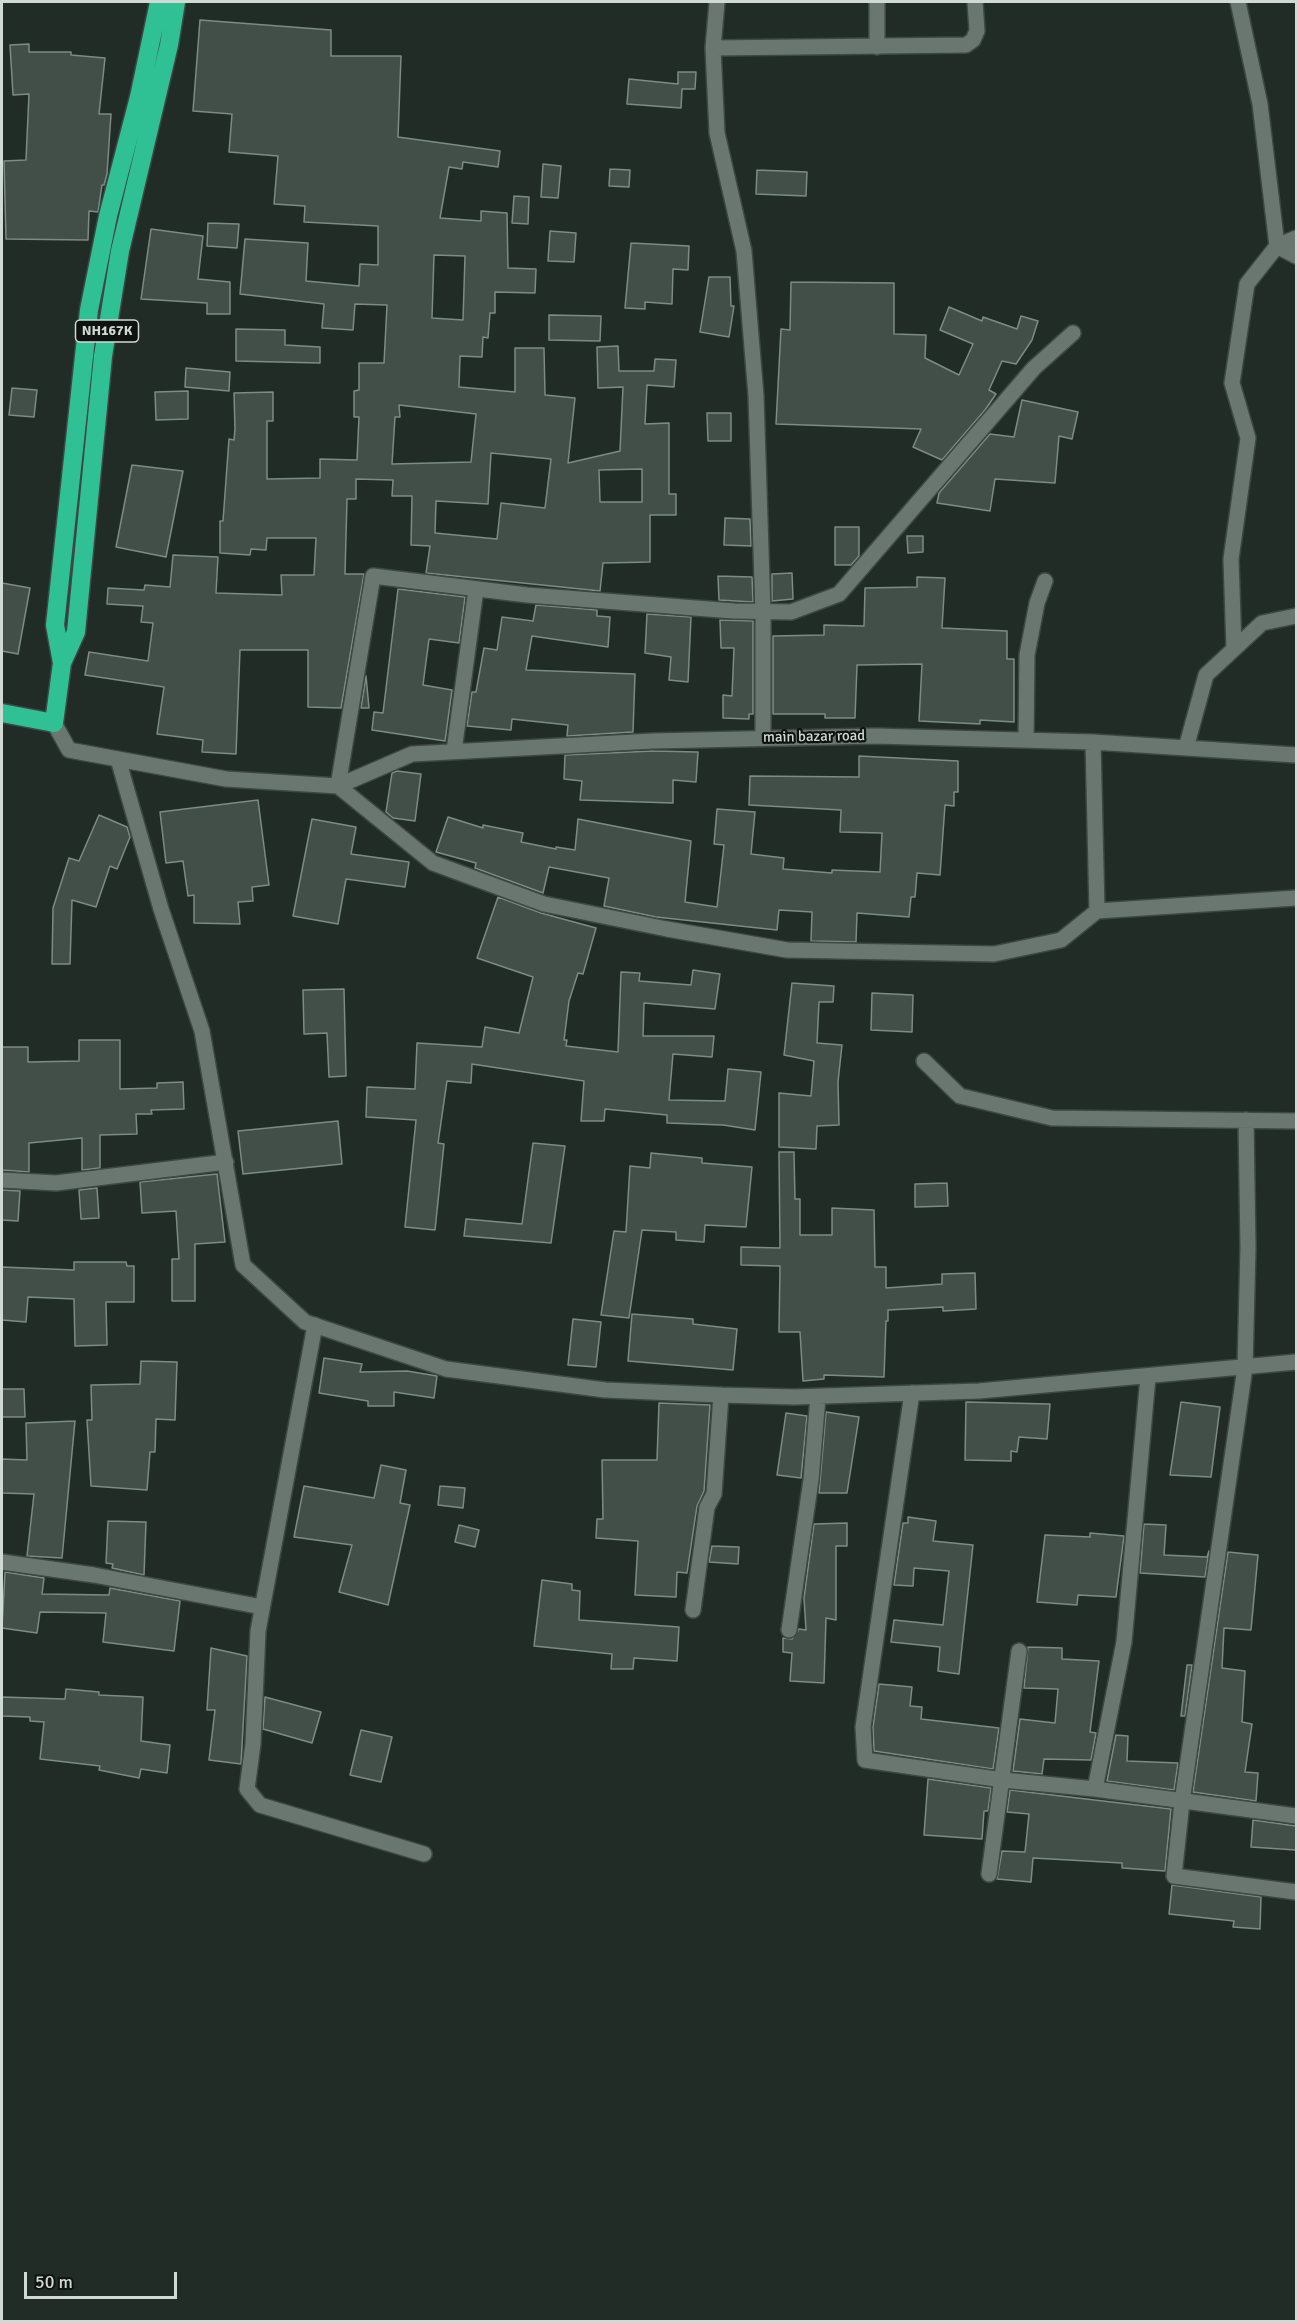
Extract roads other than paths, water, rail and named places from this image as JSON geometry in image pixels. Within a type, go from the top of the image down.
[{"type":"highway","name":"NH167K","points":[[62,663],[55,625],[89,310],[108,216],[139,97],[159,2]]},
{"type":"highway","name":"NH167K","points":[[54,723],[62,663],[76,632],[103,356],[120,251],[169,45],[176,2]]},
{"type":"highway","points":[[2,713],[54,723]]},
{"type":"street","points":[[717,2],[713,48],[717,133],[744,251],[751,310],[763,612],[763,738]]},
{"type":"street","points":[[877,2],[877,47]]},
{"type":"street","points":[[713,48],[966,45],[973,40],[976,31],[975,2]]},
{"type":"street","points":[[1238,2],[1260,104],[1277,246]]},
{"type":"street","points":[[1234,649],[1231,560],[1248,438],[1232,383],[1247,284],[1277,246],[1296,238]]},
{"type":"street","points":[[1277,246],[1296,256]]},
{"type":"street","points":[[338,786],[373,576],[527,595],[791,612],[839,594],[1034,368],[1073,333]]},
{"type":"street","points":[[1026,740],[1027,655],[1036,603],[1045,581]]},
{"type":"street","points":[[454,751],[476,589]]},
{"type":"street","points":[[1186,748],[1206,675],[1262,623],[1296,616]]},
{"type":"street","points":[[54,723],[69,750],[226,779],[338,786],[433,863],[522,896],[555,906],[787,950],[994,954],[1061,940],[1098,911],[1296,898]]},
{"type":"street","name":"main bazar road","points":[[338,786],[412,754],[653,741],[875,736],[1093,742],[1296,755]]},
{"type":"street","points":[[1093,742],[1098,911]]},
{"type":"street","points":[[118,759],[161,909],[202,1031],[243,1265],[304,1322],[447,1369],[605,1390],[721,1395],[818,1396],[979,1391],[1296,1362]]},
{"type":"street","points":[[924,1060],[960,1095],[1052,1118],[1296,1121]]},
{"type":"street","points":[[1246,1120],[1248,1248],[1245,1368],[1182,1802],[1174,1876],[1296,1892]]},
{"type":"street","points":[[2,1180],[56,1183],[226,1162]]},
{"type":"street","points":[[315,1325],[258,1631],[253,1744],[247,1789],[260,1805],[424,1854]]},
{"type":"street","points":[[1095,1789],[1124,1642],[1148,1377]]},
{"type":"street","points":[[912,1393],[863,1727],[865,1760],[1003,1780],[1095,1789],[1296,1816]]},
{"type":"street","points":[[693,1610],[707,1507],[714,1494],[721,1395]]},
{"type":"street","points":[[789,1630],[811,1480],[818,1396]]},
{"type":"street","points":[[2,1562],[94,1575],[262,1607]]},
{"type":"street","points":[[989,1874],[1019,1651]]}]
